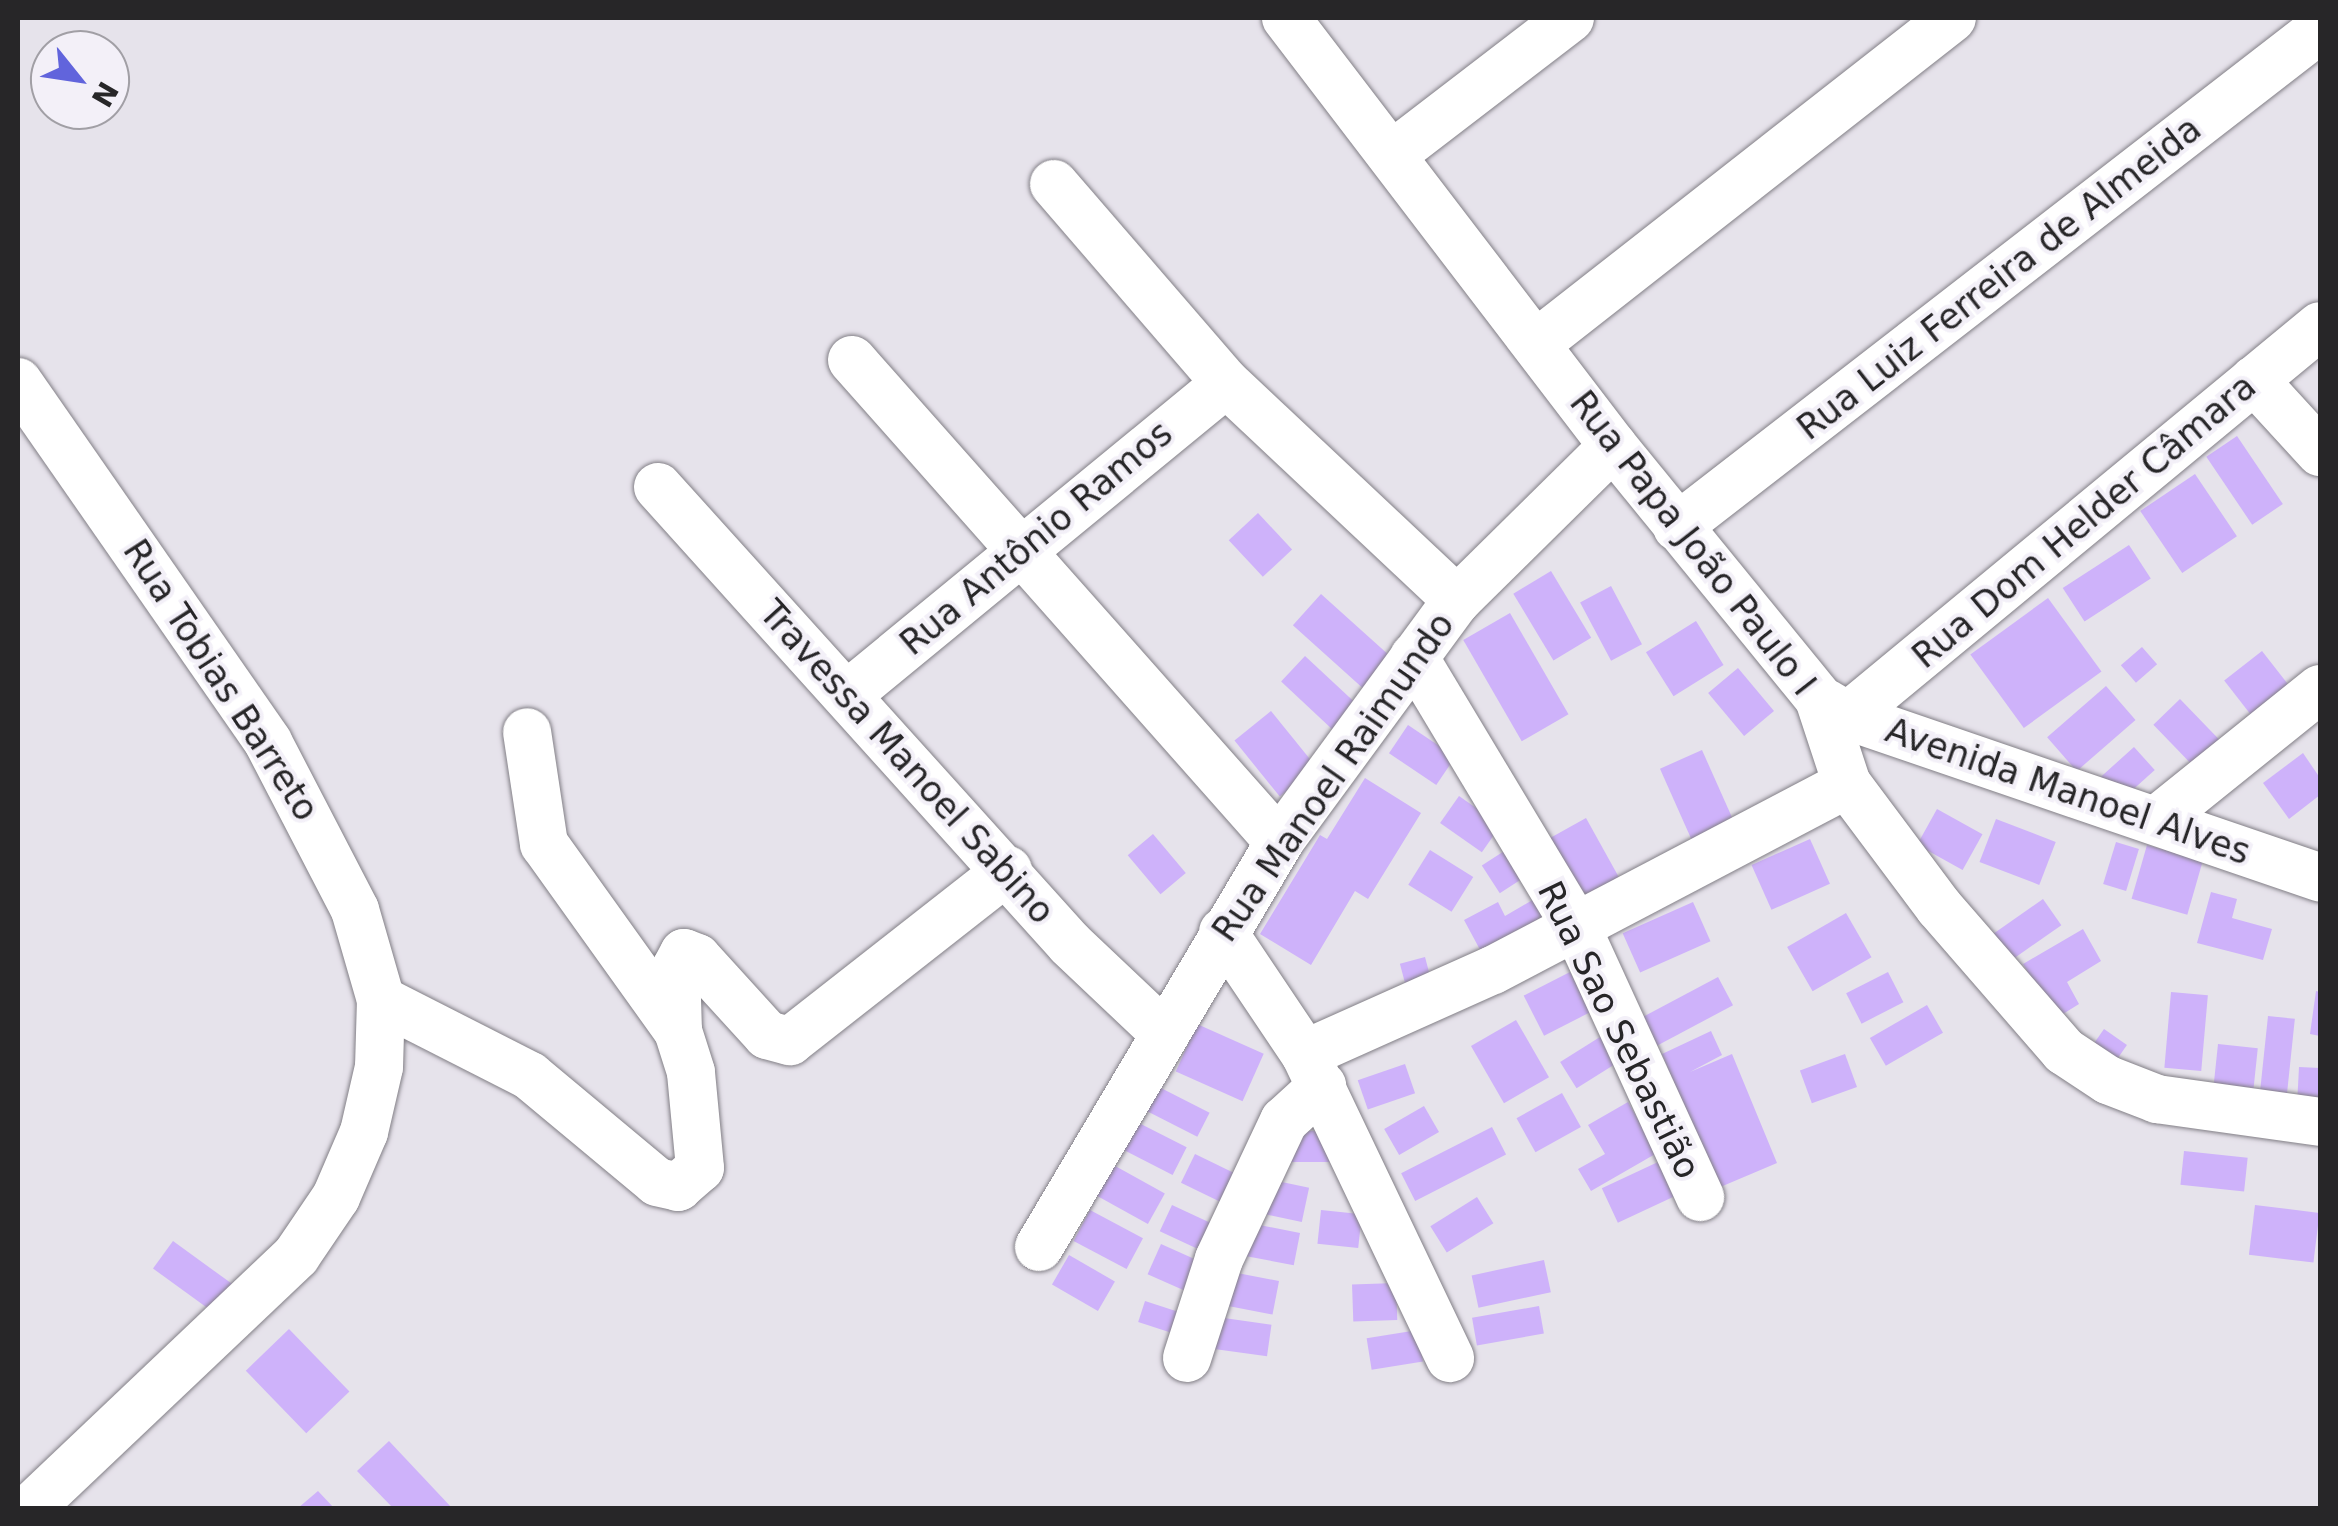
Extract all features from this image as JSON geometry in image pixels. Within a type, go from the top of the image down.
[{"type":"street","name":"Rua Papa João Paulo I","points":[[1286,18],[1677,527],[1833,707],[1847,784],[1939,906],[2064,1051],[2108,1080],[2157,1099],[2320,1122]]},
{"type":"street","points":[[1393,154],[1570,18]]},
{"type":"street","points":[[1537,344],[1952,18]]},
{"type":"street","name":"Rua Luiz Ferreira de Almeida","points":[[1677,527],[2320,29]]},
{"type":"street","points":[[1054,184],[1226,383],[1457,600]]},
{"type":"street","name":"Rua Dom Helder Câmara","points":[[1833,707],[2320,326]]},
{"type":"street","points":[[852,360],[1015,552],[1278,842]]},
{"type":"street","points":[[2254,380],[2320,452]]},
{"type":"street","name":"Rua Tobias Barreto","points":[[18,382],[268,742],[355,910],[381,1000],[379,1068],[364,1132],[336,1197],[296,1256],[34,1507]]},
{"type":"street","name":"Rua Antônio Ramos","points":[[848,694],[1015,552],[1226,383]]},
{"type":"street","name":"Rua Manoel Raimundo","points":[[1040,1247],[1162,1031],[1278,842],[1457,600],[1613,446]]},
{"type":"street","name":"Travessa Manoel Sabino","points":[[658,487],[1008,870],[1070,944],[1162,1031]]},
{"type":"street","name":"Rua Sao Sebastião","points":[[1414,656],[1577,928],[1700,1198]]},
{"type":"street","points":[[2157,820],[2320,690]]},
{"type":"street","name":"Avenida Manoel Alves","points":[[1833,707],[2320,878]]},
{"type":"street","points":[[527,732],[544,844],[678,1030]]},
{"type":"street","points":[[1187,1358],[1219,1259],[1284,1122],[1314,1070],[1847,784]]},
{"type":"street","points":[[381,1000],[530,1076],[668,1186],[688,1184],[700,1168],[691,1072],[678,1030],[676,968],[684,953],[693,954],[768,1035],[800,1039],[1008,870]]},
{"type":"street","points":[[1223,932],[1314,1070],[1450,1358]]},
{"type":"building","points":[[2237,436],[2283,504],[2252,525],[2206,457]]},
{"type":"building","points":[[2195,474],[2237,536],[2182,573],[2140,511]]},
{"type":"building","points":[[1258,513],[1292,550],[1263,577],[1229,540]]},
{"type":"building","points":[[2129,545],[2151,579],[2085,622],[2063,588]]},
{"type":"building","points":[[1551,571],[1591,638],[1553,661],[1513,594]]},
{"type":"building","points":[[1611,586],[1642,644],[1611,661],[1580,602]]},
{"type":"building","points":[[1321,594],[1398,664],[1370,695],[1293,625]]},
{"type":"building","points":[[2048,598],[2101,672],[2024,728],[1970,654]]},
{"type":"building","points":[[1510,613],[1568,714],[1522,741],[1463,640]]},
{"type":"building","points":[[1696,621],[1724,665],[1674,696],[1646,652]]},
{"type":"building","points":[[2142,647],[2157,664],[2136,683],[2121,665]]},
{"type":"building","points":[[2262,651],[2288,685],[2251,714],[2224,681]]},
{"type":"building","points":[[1305,656],[1361,708],[1337,733],[1281,682]]},
{"type":"building","points":[[1738,668],[1774,711],[1744,736],[1708,693]]},
{"type":"building","points":[[2106,686],[2136,720],[2077,771],[2047,737]]},
{"type":"building","points":[[2180,699],[2225,746],[2199,771],[2153,725]]},
{"type":"building","points":[[1271,711],[1316,767],[1280,797],[1234,741]]},
{"type":"building","points":[[1408,725],[1455,757],[1436,785],[1389,753]]},
{"type":"building","points":[[2134,747],[2155,770],[2121,801],[2100,778]]},
{"type":"building","points":[[1702,750],[1736,826],[1694,845],[1660,769]]},
{"type":"building","points":[[2303,753],[2320,778],[2320,795],[2289,819],[2263,783]]},
{"type":"building","points":[[1365,778],[1421,813],[1368,899],[1355,891],[1311,965],[1260,934],[1320,835],[1327,839]]},
{"type":"building","points":[[1459,796],[1501,825],[1482,852],[1440,823]]},
{"type":"building","points":[[1937,809],[1982,834],[1963,870],[1917,845]]},
{"type":"building","points":[[1586,818],[1623,885],[1587,905],[1550,838]]},
{"type":"building","points":[[1996,819],[2056,842],[2039,885],[1980,862]]},
{"type":"building","points":[[1153,834],[1186,873],[1161,894],[1128,855]]},
{"type":"building","points":[[1810,839],[1830,884],[1771,910],[1752,865]]},
{"type":"building","points":[[2116,842],[2139,849],[2126,891],[2103,884]]},
{"type":"building","points":[[2147,845],[2203,861],[2187,915],[2132,899]]},
{"type":"building","points":[[1512,846],[1530,874],[1500,893],[1482,866]]},
{"type":"building","points":[[1430,850],[1473,877],[1452,912],[1408,885]]},
{"type":"building","points":[[2211,892],[2237,899],[2232,918],[2272,929],[2263,960],[2197,943]]},
{"type":"building","points":[[1541,895],[1556,922],[1485,959],[1464,920],[1498,902],[1505,916]]},
{"type":"building","points":[[2043,899],[2061,925],[2006,964],[1987,938]]},
{"type":"building","points":[[1693,902],[1710,941],[1640,973],[1623,933]]},
{"type":"building","points":[[1846,913],[1872,957],[1813,991],[1787,947]]},
{"type":"building","points":[[2083,929],[2101,961],[2067,982],[2079,1004],[2055,1019],[2023,964]]},
{"type":"building","points":[[1425,957],[1431,980],[1406,987],[1400,964]]},
{"type":"building","points":[[1570,972],[1590,1012],[1544,1036],[1524,996]]},
{"type":"building","points":[[1888,972],[1903,1002],[1862,1024],[1846,993]]},
{"type":"building","points":[[1718,977],[1733,1005],[1653,1048],[1638,1020]]},
{"type":"building","points":[[2316,991],[2320,992],[2320,1036],[2310,1034]]},
{"type":"building","points":[[2171,992],[2208,995],[2201,1071],[2164,1068]]},
{"type":"building","points":[[1927,1005],[1943,1033],[1886,1066],[1870,1038]]},
{"type":"building","points":[[2268,1016],[2295,1019],[2287,1093],[2260,1091]]},
{"type":"building","points":[[1516,1020],[1549,1077],[1504,1103],[1471,1046]]},
{"type":"building","points":[[1197,1024],[1264,1054],[1243,1101],[1176,1072]]},
{"type":"building","points":[[2104,1029],[2127,1045],[2111,1068],[2088,1052]]},
{"type":"building","points":[[1711,1031],[1722,1055],[1690,1072],[1732,1054],[1777,1163],[1718,1188],[1662,1054]]},
{"type":"building","points":[[1600,1037],[1616,1063],[1577,1088],[1560,1062]]},
{"type":"building","points":[[2218,1044],[2258,1048],[2254,1088],[2214,1084]]},
{"type":"building","points":[[1845,1054],[1857,1087],[1812,1103],[1800,1070]]},
{"type":"building","points":[[1405,1064],[1415,1093],[1368,1110],[1358,1080]]},
{"type":"building","points":[[2299,1067],[2320,1068],[2318,1114],[2297,1113]]},
{"type":"building","points":[[1157,1086],[1210,1113],[1197,1137],[1145,1110]]},
{"type":"building","points":[[1562,1093],[1581,1127],[1535,1152],[1517,1118]]},
{"type":"building","points":[[1628,1102],[1657,1153],[1591,1191],[1578,1169],[1605,1154],[1588,1125]]},
{"type":"building","points":[[1424,1106],[1439,1132],[1399,1155],[1384,1129]]},
{"type":"building","points":[[1135,1121],[1187,1147],[1173,1175],[1121,1149]]},
{"type":"building","points":[[1492,1127],[1506,1155],[1415,1201],[1401,1173]]},
{"type":"building","points":[[1287,1131],[1332,1131],[1332,1162],[1287,1162]]},
{"type":"building","points":[[2184,1151],[2248,1158],[2244,1192],[2180,1185]]},
{"type":"building","points":[[1195,1154],[1241,1176],[1227,1205],[1181,1183]]},
{"type":"building","points":[[1108,1162],[1165,1194],[1148,1224],[1091,1193]]},
{"type":"building","points":[[1658,1162],[1674,1196],[1618,1223],[1602,1188]]},
{"type":"building","points":[[1268,1179],[1309,1188],[1302,1222],[1261,1213]]},
{"type":"building","points":[[1477,1197],[1493,1223],[1447,1252],[1430,1226]]},
{"type":"building","points":[[1172,1205],[1218,1227],[1206,1253],[1160,1231]]},
{"type":"building","points":[[2255,1205],[2320,1213],[2313,1263],[2249,1255]]},
{"type":"building","points":[[1090,1210],[1143,1238],[1127,1269],[1074,1241]]},
{"type":"building","points":[[1321,1210],[1362,1214],[1358,1248],[1317,1244]]},
{"type":"building","points":[[1249,1223],[1300,1233],[1294,1265],[1243,1255]]},
{"type":"building","points":[[173,1241],[234,1285],[214,1313],[153,1269]]},
{"type":"building","points":[[1161,1244],[1201,1262],[1188,1292],[1148,1274]]},
{"type":"building","points":[[1069,1255],[1115,1282],[1098,1311],[1052,1284]]},
{"type":"building","points":[[1544,1260],[1551,1292],[1478,1308],[1472,1275]]},
{"type":"building","points":[[1227,1271],[1279,1281],[1273,1314],[1221,1304]]},
{"type":"building","points":[[1396,1283],[1397,1320],[1353,1322],[1352,1285]]},
{"type":"building","points":[[1145,1301],[1185,1314],[1178,1335],[1138,1322]]},
{"type":"building","points":[[1539,1306],[1544,1334],[1477,1345],[1472,1318]]},
{"type":"building","points":[[1217,1317],[1271,1325],[1267,1356],[1213,1349]]},
{"type":"building","points":[[289,1329],[349,1392],[306,1433],[246,1371]]},
{"type":"building","points":[[1418,1330],[1423,1362],[1372,1370],[1367,1338]]},
{"type":"building","points":[[389,1441],[452,1508],[393,1508],[357,1471]]},
{"type":"building","points":[[318,1491],[334,1508],[298,1508]]}]
